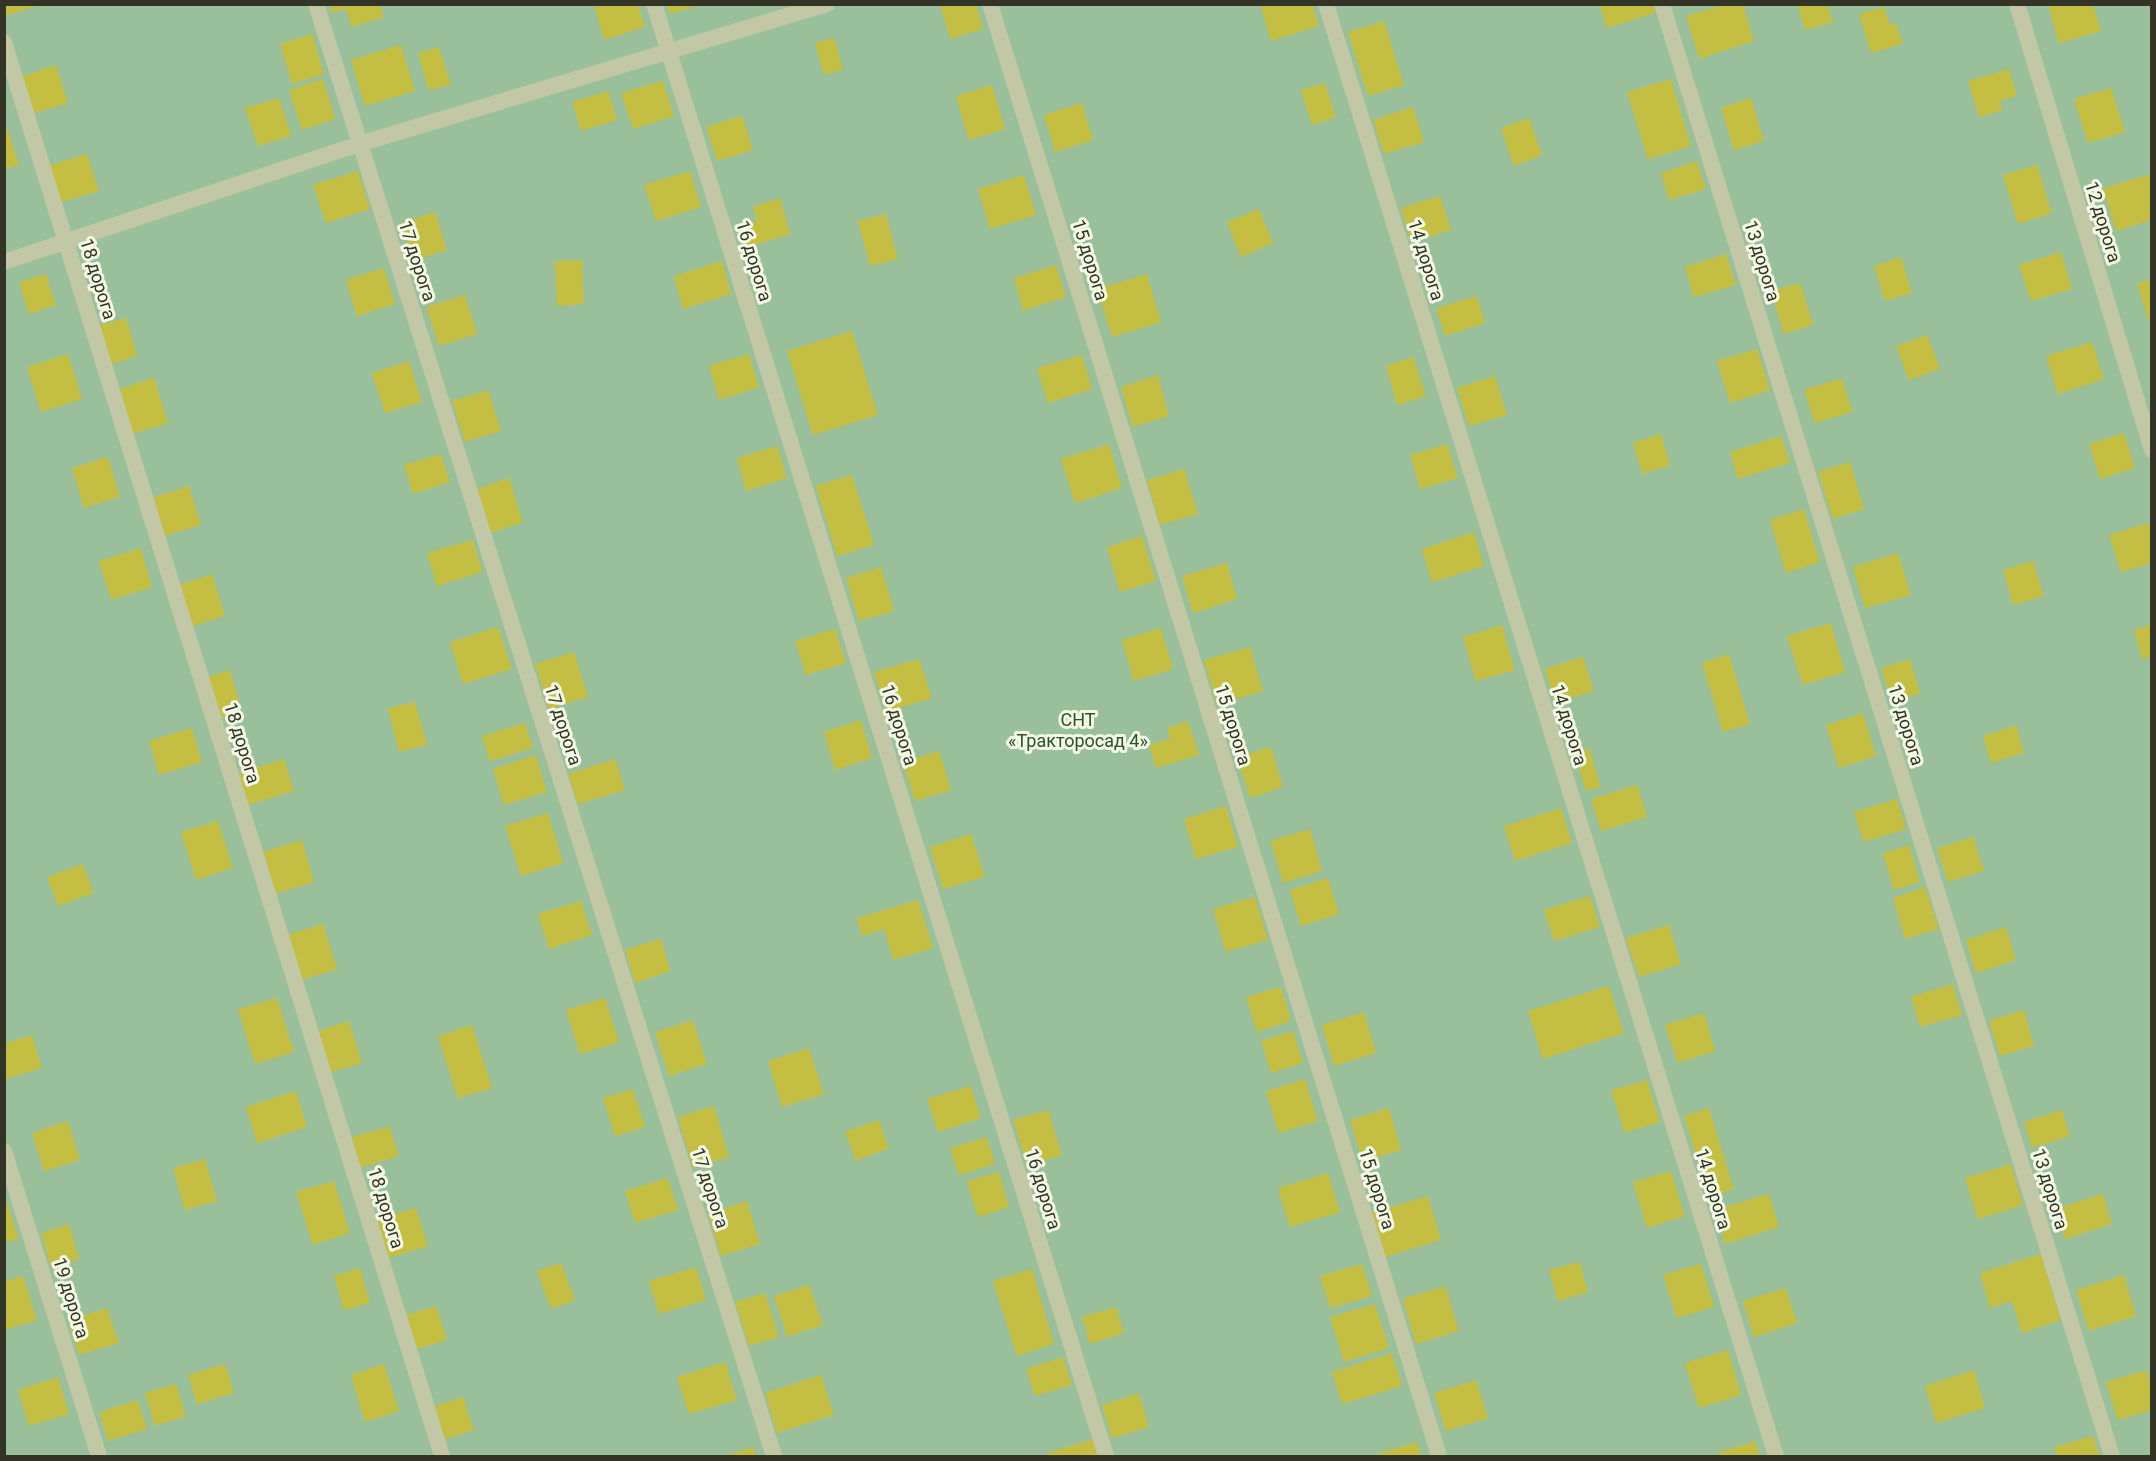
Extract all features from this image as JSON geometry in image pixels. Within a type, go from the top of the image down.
[{"type":"street","name":"17 дорога","points":[[316,4],[774,1456]]},
{"type":"street","name":"16 дорога","points":[[654,4],[1106,1456]]},
{"type":"street","points":[[4,262],[359,144],[827,4]]},
{"type":"street","name":"15 дорога","points":[[990,4],[1439,1456]]},
{"type":"street","name":"14 дорога","points":[[1326,4],[1776,1456]]},
{"type":"street","name":"13 дорога","points":[[1662,4],[2112,1456]]},
{"type":"street","name":"12 дорога","points":[[2017,4],[2151,450]]},
{"type":"street","name":"18 дорога","points":[[4,42],[442,1456]]},
{"type":"street","name":"19 дорога","points":[[4,1151],[99,1456]]},
{"type":"green space","name":"СНТ «Тракторосад 4»","points":[[5,5],[2151,5],[2151,1456],[5,1456]]},
{"type":"building","points":[[4,4],[40,4],[40,5],[4,16]]},
{"type":"building","points":[[330,4],[380,4],[384,17],[352,27],[346,9],[332,13]]},
{"type":"building","points":[[594,4],[638,4],[645,27],[604,40]]},
{"type":"building","points":[[667,4],[700,4],[700,5],[670,14]]},
{"type":"building","points":[[940,4],[976,4],[983,29],[950,39]]},
{"type":"building","points":[[1260,4],[1312,4],[1319,26],[1271,41]]},
{"type":"building","points":[[1599,4],[1653,4],[1655,13],[1607,28]]},
{"type":"building","points":[[1797,4],[1827,4],[1833,22],[1805,30]]},
{"type":"building","points":[[2093,4],[2101,31],[2059,43],[2048,5]]},
{"type":"building","points":[[1723,5],[1743,5],[1754,41],[1699,59],[1686,16]]},
{"type":"building","points":[[1884,7],[1890,25],[1896,23],[1903,44],[1871,53],[1859,14]]},
{"type":"building","points":[[1384,21],[1404,85],[1368,96],[1348,32]]},
{"type":"building","points":[[312,34],[324,74],[292,84],[280,44]]},
{"type":"building","points":[[834,38],[843,69],[824,75],[815,43]]},
{"type":"building","points":[[401,45],[415,91],[365,106],[351,60]]},
{"type":"building","points":[[439,47],[451,84],[429,91],[418,53]]},
{"type":"building","points":[[56,65],[68,103],[29,115],[17,78]]},
{"type":"building","points":[[2009,69],[2017,96],[2000,101],[2003,110],[1979,117],[1968,81]]},
{"type":"building","points":[[323,79],[335,119],[302,130],[289,90]]},
{"type":"building","points":[[1671,79],[1691,146],[1648,159],[1627,92]]},
{"type":"building","points":[[663,81],[674,116],[633,129],[621,93]]},
{"type":"building","points":[[1325,83],[1336,117],[1312,125],[1301,90]]},
{"type":"building","points":[[992,85],[1005,129],[969,140],[956,96]]},
{"type":"building","points":[[2111,88],[2125,132],[2088,143],[2074,99]]},
{"type":"building","points":[[608,91],[617,120],[581,131],[572,102]]},
{"type":"building","points":[[279,98],[291,136],[258,146],[245,108]]},
{"type":"building","points":[[1751,98],[1764,141],[1734,150],[1721,108]]},
{"type":"building","points":[[1082,103],[1093,140],[1055,152],[1044,115]]},
{"type":"building","points":[[1413,107],[1424,142],[1384,154],[1373,120]]},
{"type":"building","points":[[742,116],[753,150],[717,161],[706,127]]},
{"type":"building","points":[[1529,118],[1542,155],[1514,166],[1501,128]]},
{"type":"building","points":[[7,127],[19,165],[5,169],[5,128]]},
{"type":"building","points":[[87,154],[99,191],[58,203],[47,166]]},
{"type":"building","points":[[1697,161],[1706,189],[1669,200],[1661,173]]},
{"type":"building","points":[[2037,165],[2052,213],[2018,224],[2003,175]]},
{"type":"building","points":[[358,171],[370,209],[326,223],[313,185]]},
{"type":"building","points":[[690,171],[701,207],[656,221],[644,185]]},
{"type":"building","points":[[2152,174],[2152,220],[2116,231],[2103,188]]},
{"type":"building","points":[[1024,175],[1036,215],[990,229],[978,189]]},
{"type":"building","points":[[1440,196],[1451,230],[1411,242],[1401,208]]},
{"type":"building","points":[[780,198],[790,234],[748,247],[742,226],[757,221],[753,207]]},
{"type":"building","points":[[1259,209],[1273,243],[1241,257],[1227,222]]},
{"type":"building","points":[[435,212],[447,250],[413,261],[401,223]]},
{"type":"building","points":[[886,214],[898,259],[870,266],[858,221]]},
{"type":"building","points":[[2061,252],[2072,289],[2031,301],[2019,265]]},
{"type":"building","points":[[1726,254],[1736,285],[1694,297],[1685,267]]},
{"type":"building","points":[[1901,257],[1912,293],[1885,301],[1874,266]]},
{"type":"building","points":[[582,260],[584,304],[557,306],[555,261]]},
{"type":"building","points":[[722,261],[731,294],[683,309],[674,276]]},
{"type":"building","points":[[1056,265],[1066,297],[1023,311],[1014,278]]},
{"type":"building","points":[[384,268],[395,304],[357,316],[346,280]]},
{"type":"building","points":[[46,274],[56,305],[29,314],[19,282]]},
{"type":"building","points":[[1147,274],[1161,322],[1112,337],[1097,289]]},
{"type":"building","points":[[2152,279],[2152,328],[2151,328],[2137,284]]},
{"type":"building","points":[[1800,283],[1813,325],[1784,334],[1771,291]]},
{"type":"building","points":[[465,295],[477,334],[439,346],[426,307]]},
{"type":"building","points":[[1477,296],[1485,323],[1445,336],[1436,308]]},
{"type":"building","points":[[126,318],[137,356],[106,366],[93,327]]},
{"type":"building","points":[[852,331],[878,415],[813,435],[787,351]]},
{"type":"building","points":[[1927,335],[1940,369],[1909,380],[1896,346]]},
{"type":"building","points":[[2092,342],[2104,379],[2058,394],[2046,356]]},
{"type":"building","points":[[1757,349],[1770,390],[1730,403],[1717,361]]},
{"type":"building","points":[[68,354],[82,399],[41,412],[27,367]]},
{"type":"building","points":[[749,354],[759,387],[719,400],[709,366]]},
{"type":"building","points":[[1082,355],[1092,389],[1048,403],[1037,368]]},
{"type":"building","points":[[1413,357],[1426,396],[1397,405],[1386,366]]},
{"type":"building","points":[[409,361],[422,402],[385,413],[372,373]]},
{"type":"building","points":[[1158,375],[1169,416],[1133,427],[1121,387]]},
{"type":"building","points":[[1495,376],[1507,415],[1469,426],[1457,388]]},
{"type":"building","points":[[154,378],[168,423],[132,434],[119,389]]},
{"type":"building","points":[[1842,378],[1852,412],[1815,423],[1804,390]]},
{"type":"building","points":[[488,390],[501,431],[465,442],[452,401]]},
{"type":"building","points":[[2124,433],[2135,468],[2100,479],[2089,444]]},
{"type":"building","points":[[1661,434],[1670,465],[1643,474],[1633,443]]},
{"type":"building","points":[[1781,436],[1790,463],[1738,479],[1730,452]]},
{"type":"building","points":[[1109,444],[1122,488],[1075,503],[1061,459]]},
{"type":"building","points":[[1447,444],[1458,478],[1420,489],[1410,455]]},
{"type":"building","points":[[777,446],[787,478],[746,491],[737,458]]},
{"type":"building","points":[[441,454],[450,482],[413,494],[404,465]]},
{"type":"building","points":[[108,457],[120,497],[84,508],[72,468]]},
{"type":"building","points":[[1850,462],[1864,509],[1833,519],[1818,472]]},
{"type":"building","points":[[1184,469],[1198,514],[1160,525],[1147,480]]},
{"type":"building","points":[[852,475],[874,545],[837,556],[816,486]]},
{"type":"building","points":[[509,478],[523,522],[490,533],[477,489]]},
{"type":"building","points":[[189,486],[201,525],[161,537],[149,499]]},
{"type":"building","points":[[1804,509],[1820,562],[1786,573],[1770,520]]},
{"type":"building","points":[[2149,523],[2152,530],[2152,563],[2121,572],[2109,535]]},
{"type":"building","points":[[1474,532],[1484,566],[1432,582],[1422,549]]},
{"type":"building","points":[[1142,536],[1156,581],[1120,592],[1107,547]]},
{"type":"building","points":[[473,540],[482,572],[437,586],[427,553]]},
{"type":"building","points":[[141,548],[152,587],[111,600],[99,561]]},
{"type":"building","points":[[1898,553],[1911,595],[1865,608],[1853,567]]},
{"type":"building","points":[[2033,561],[2044,596],[2013,605],[2003,570]]},
{"type":"building","points":[[1227,563],[1237,599],[1193,613],[1182,576]]},
{"type":"building","points":[[881,567],[894,611],[859,621],[846,578]]},
{"type":"building","points":[[212,574],[225,616],[187,628],[174,587]]},
{"type":"building","points":[[1831,623],[1845,672],[1803,685],[1787,636]]},
{"type":"building","points":[[2152,624],[2152,656],[2142,659],[2134,630]]},
{"type":"building","points":[[1502,625],[1515,670],[1476,681],[1463,637]]},
{"type":"building","points":[[498,627],[512,669],[463,684],[450,642]]},
{"type":"building","points":[[1161,628],[1173,669],[1134,681],[1122,640]]},
{"type":"building","points":[[835,629],[846,663],[806,675],[795,641]]},
{"type":"building","points":[[1250,647],[1263,691],[1217,705],[1204,660]]},
{"type":"building","points":[[574,652],[588,697],[549,709],[535,664]]},
{"type":"building","points":[[1729,654],[1750,724],[1723,732],[1702,663]]},
{"type":"building","points":[[1583,657],[1594,691],[1555,703],[1545,669]]},
{"type":"building","points":[[919,659],[932,698],[886,712],[874,672]]},
{"type":"building","points":[[1910,659],[1920,693],[1892,703],[1881,668]]},
{"type":"building","points":[[230,670],[242,712],[211,721],[198,680]]},
{"type":"building","points":[[415,702],[427,745],[399,752],[388,708]]},
{"type":"building","points":[[1863,713],[1876,756],[1839,768],[1826,725]]},
{"type":"building","points":[[861,720],[872,758],[835,770],[824,732]]},
{"type":"building","points":[[1188,721],[1199,755],[1156,768],[1149,745],[1170,739],[1167,728]]},
{"type":"building","points":[[525,723],[533,748],[490,761],[482,736]]},
{"type":"building","points":[[2016,725],[2024,753],[1991,763],[1983,736]]},
{"type":"building","points":[[192,728],[202,762],[159,775],[149,741]]},
{"type":"building","points":[[1271,747],[1283,787],[1250,798],[1237,757]]},
{"type":"building","points":[[1589,748],[1601,787],[1586,791],[1574,753]]},
{"type":"building","points":[[939,751],[951,790],[915,801],[903,762]]},
{"type":"building","points":[[536,755],[547,792],[504,805],[493,769]]},
{"type":"building","points":[[284,759],[294,791],[241,807],[231,775]]},
{"type":"building","points":[[615,759],[625,790],[578,804],[568,774]]},
{"type":"building","points":[[1637,785],[1647,817],[1601,831],[1591,799]]},
{"type":"building","points":[[1897,799],[1906,829],[1864,842],[1854,812]]},
{"type":"building","points":[[1226,806],[1238,847],[1196,859],[1184,819]]},
{"type":"building","points":[[1561,808],[1572,843],[1515,861],[1504,826]]},
{"type":"building","points":[[548,813],[563,863],[521,876],[505,826]]},
{"type":"building","points":[[218,821],[233,868],[196,880],[181,832]]},
{"type":"building","points":[[1310,829],[1322,871],[1283,883],[1271,841]]},
{"type":"building","points":[[971,834],[985,877],[943,889],[930,847]]},
{"type":"building","points":[[1973,837],[1984,871],[1948,882],[1937,848]]},
{"type":"building","points":[[302,840],[314,882],[270,895],[257,854]]},
{"type":"building","points":[[1909,845],[1920,882],[1894,890],[1883,853]]},
{"type":"building","points":[[83,864],[94,893],[58,906],[47,877]]},
{"type":"building","points":[[1328,878],[1339,914],[1301,926],[1290,890]]},
{"type":"building","points":[[1925,887],[1939,929],[1905,939],[1893,898]]},
{"type":"building","points":[[1590,896],[1600,927],[1554,941],[1544,910]]},
{"type":"building","points":[[1255,897],[1268,940],[1226,952],[1213,909]]},
{"type":"building","points":[[918,900],[933,948],[893,960],[884,929],[862,936],[857,918]]},
{"type":"building","points":[[581,901],[592,935],[549,949],[538,914]]},
{"type":"building","points":[[323,924],[337,969],[295,982],[281,937]]},
{"type":"building","points":[[1669,925],[1681,964],[1639,977],[1626,938]]},
{"type":"building","points":[[2006,927],[2016,960],[1976,973],[1966,940]]},
{"type":"building","points":[[661,939],[670,971],[635,983],[625,950]]},
{"type":"building","points":[[1953,984],[1962,1015],[1920,1027],[1911,997]]},
{"type":"building","points":[[1609,986],[1624,1033],[1543,1059],[1528,1011]]},
{"type":"building","points":[[1281,987],[1291,1021],[1257,1032],[1246,997]]},
{"type":"building","points":[[277,998],[294,1052],[255,1064],[238,1009]]},
{"type":"building","points":[[605,998],[619,1042],[580,1054],[566,1010]]},
{"type":"building","points":[[2024,1010],[2034,1046],[2000,1056],[1989,1021]]},
{"type":"building","points":[[1364,1012],[1376,1053],[1334,1066],[1322,1025]]},
{"type":"building","points":[[1704,1013],[1715,1051],[1678,1063],[1665,1025]]},
{"type":"building","points":[[693,1020],[707,1064],[669,1076],[655,1032]]},
{"type":"building","points":[[349,1021],[362,1063],[328,1073],[315,1032]]},
{"type":"building","points":[[472,1025],[492,1088],[458,1098],[438,1036]]},
{"type":"building","points":[[1293,1031],[1303,1063],[1271,1073],[1261,1041]]},
{"type":"building","points":[[32,1035],[42,1068],[4,1079],[4,1044]]},
{"type":"building","points":[[809,1048],[824,1094],[782,1107],[768,1061]]},
{"type":"building","points":[[1305,1079],[1318,1121],[1279,1133],[1266,1091]]},
{"type":"building","points":[[1647,1080],[1660,1122],[1625,1133],[1611,1090]]},
{"type":"building","points":[[971,1086],[981,1118],[938,1132],[927,1099]]},
{"type":"building","points":[[633,1089],[645,1127],[615,1136],[603,1098]]},
{"type":"building","points":[[296,1091],[307,1127],[257,1143],[246,1107]]},
{"type":"building","points":[[714,1106],[729,1157],[693,1168],[678,1117]]},
{"type":"building","points":[[1389,1108],[1401,1150],[1363,1162],[1350,1120]]},
{"type":"building","points":[[1709,1108],[1734,1189],[1709,1197],[1684,1116]]},
{"type":"building","points":[[1048,1110],[1062,1155],[1027,1166],[1013,1120]]},
{"type":"building","points":[[2062,1110],[2070,1136],[2032,1148],[2024,1122]]},
{"type":"building","points":[[879,1120],[889,1148],[856,1161],[845,1132]]},
{"type":"building","points":[[68,1121],[80,1160],[44,1171],[32,1133]]},
{"type":"building","points":[[389,1126],[399,1156],[360,1168],[350,1138]]},
{"type":"building","points":[[987,1137],[995,1164],[959,1175],[950,1148]]},
{"type":"building","points":[[205,1159],[217,1201],[185,1210],[173,1168]]},
{"type":"building","points":[[2011,1164],[2023,1205],[1978,1219],[1965,1178]]},
{"type":"building","points":[[1671,1171],[1685,1216],[1647,1228],[1633,1182]]},
{"type":"building","points":[[999,1172],[1009,1207],[978,1217],[967,1181]]},
{"type":"building","points":[[1328,1173],[1340,1212],[1290,1227],[1278,1188]]},
{"type":"building","points":[[668,1178],[678,1210],[635,1223],[625,1191]]},
{"type":"building","points":[[334,1181],[350,1233],[313,1245],[296,1192]]},
{"type":"building","points":[[1769,1194],[1779,1227],[1725,1244],[1714,1210]]},
{"type":"building","points":[[2103,1194],[2112,1224],[2065,1239],[2055,1209]]},
{"type":"building","points":[[4,1195],[19,1239],[4,1243]]},
{"type":"building","points":[[1428,1196],[1441,1240],[1385,1257],[1372,1213]]},
{"type":"building","points":[[747,1201],[760,1244],[721,1256],[708,1214]]},
{"type":"building","points":[[416,1208],[428,1246],[385,1259],[373,1221]]},
{"type":"building","points":[[69,1224],[79,1259],[51,1267],[41,1233]]},
{"type":"building","points":[[2041,1254],[2061,1320],[2022,1333],[2012,1301],[1990,1308],[1980,1273]]},
{"type":"building","points":[[1580,1262],[1588,1292],[1558,1301],[1549,1270]]},
{"type":"building","points":[[561,1263],[575,1300],[551,1309],[537,1271]]},
{"type":"building","points":[[1362,1264],[1372,1296],[1330,1308],[1320,1276]]},
{"type":"building","points":[[1701,1264],[1714,1307],[1677,1318],[1663,1275]]},
{"type":"building","points":[[696,1267],[706,1300],[659,1314],[649,1281]]},
{"type":"building","points":[[360,1268],[370,1303],[344,1310],[334,1276]]},
{"type":"building","points":[[1032,1269],[1054,1344],[1017,1356],[993,1281]]},
{"type":"building","points":[[2124,1275],[2136,1316],[2089,1331],[2076,1290]]},
{"type":"building","points":[[23,1276],[37,1320],[4,1330],[4,1282]]},
{"type":"building","points":[[809,1285],[823,1325],[787,1337],[774,1296]]},
{"type":"building","points":[[1445,1286],[1459,1331],[1416,1344],[1403,1299]]},
{"type":"building","points":[[1786,1288],[1797,1323],[1754,1337],[1743,1301]]},
{"type":"building","points":[[765,1293],[779,1337],[749,1346],[735,1302]]},
{"type":"building","points":[[1375,1304],[1389,1348],[1344,1362],[1330,1317]]},
{"type":"building","points":[[436,1306],[447,1340],[414,1350],[403,1316]]},
{"type":"building","points":[[1116,1307],[1124,1333],[1090,1344],[1082,1317]]},
{"type":"building","points":[[107,1308],[119,1343],[79,1355],[68,1320]]},
{"type":"building","points":[[1728,1350],[1741,1395],[1699,1408],[1685,1363]]},
{"type":"building","points":[[1392,1353],[1402,1386],[1342,1404],[1332,1372]]},
{"type":"building","points":[[1063,1357],[1072,1385],[1035,1396],[1026,1369]]},
{"type":"building","points":[[725,1362],[737,1400],[689,1414],[677,1377]]},
{"type":"building","points":[[225,1364],[234,1393],[197,1404],[188,1375]]},
{"type":"building","points":[[384,1364],[399,1411],[365,1422],[351,1375]]},
{"type":"building","points":[[1974,1370],[1985,1408],[1936,1423],[1925,1386]]},
{"type":"building","points":[[2146,1370],[2152,1387],[2152,1410],[2118,1420],[2106,1382]]},
{"type":"building","points":[[821,1375],[834,1415],[777,1433],[765,1393]]},
{"type":"building","points":[[58,1377],[69,1414],[29,1426],[18,1390]]},
{"type":"building","points":[[1476,1380],[1488,1418],[1446,1431],[1434,1393]]},
{"type":"building","points":[[176,1384],[186,1416],[155,1426],[145,1393]]},
{"type":"building","points":[[1139,1393],[1149,1427],[1112,1438],[1102,1405]]},
{"type":"building","points":[[463,1397],[474,1430],[439,1441],[429,1408]]},
{"type":"building","points":[[138,1400],[147,1429],[108,1441],[99,1412]]},
{"type":"building","points":[[2093,1436],[2100,1456],[2057,1456],[2054,1447]]},
{"type":"building","points":[[1093,1439],[1098,1456],[1049,1456],[1048,1453]]},
{"type":"building","points":[[1755,1441],[1760,1456],[1718,1456],[1717,1453]]},
{"type":"building","points":[[1417,1442],[1421,1456],[1379,1456],[1379,1453]]},
{"type":"building","points":[[753,1447],[756,1456],[724,1456]]}]
